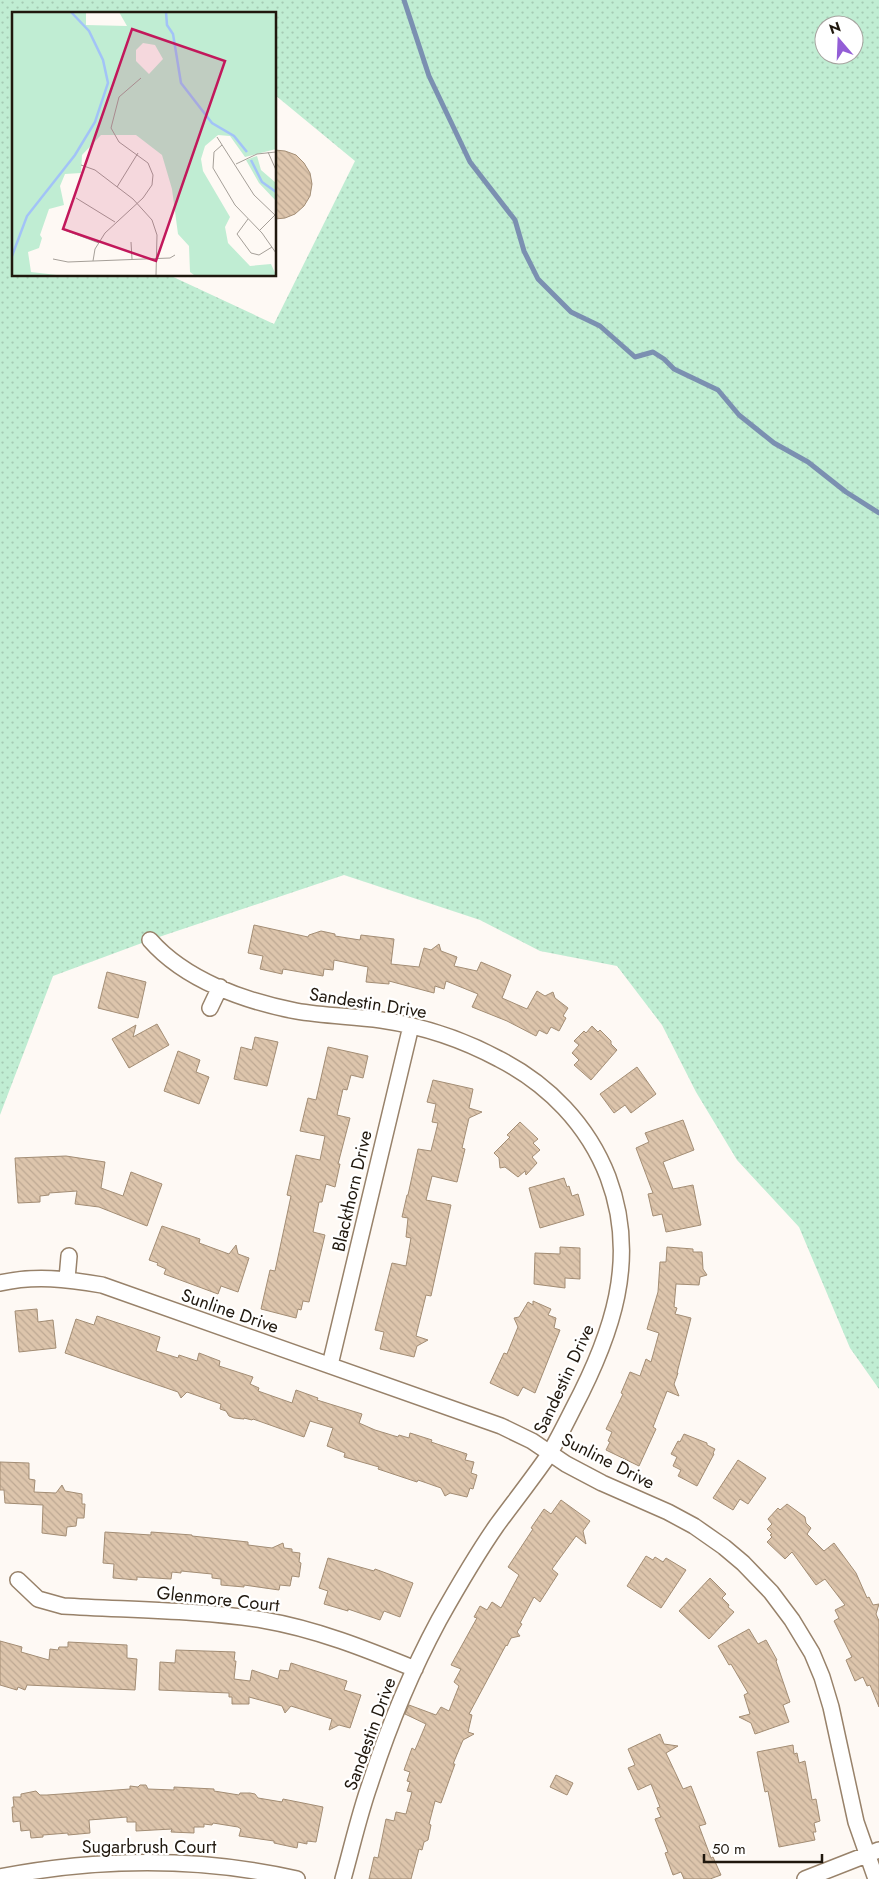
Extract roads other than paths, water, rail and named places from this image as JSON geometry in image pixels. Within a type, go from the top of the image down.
[{"type":"street","name":"Sandestin Drive","points":[[150,940],[162,953],[176,963],[220,987],[257,1002],[295,1011],[380,1020],[411,1026],[439,1033],[495,1056],[528,1076],[552,1094],[570,1113],[588,1137],[602,1163],[613,1191],[620,1220],[621,1276],[616,1306],[604,1342],[586,1385],[550,1453],[496,1527],[467,1571],[438,1622],[389,1729],[369,1787],[343,1879]]},
{"type":"street","points":[[210,1008],[220,987]]},
{"type":"street","name":"Blackthorn Drive","points":[[330,1365],[411,1026]]},
{"type":"street","points":[[67,1279],[69,1256]]},
{"type":"street","name":"Sunline Drive","points":[[0,1283],[41,1278],[67,1279],[102,1285],[501,1426],[532,1441],[566,1464],[602,1483],[668,1512],[694,1526],[743,1562],[771,1592],[792,1620],[812,1653],[831,1707],[856,1822],[873,1852],[876,1879]]},
{"type":"street","name":"Glenmore Court","points":[[18,1580],[38,1599],[63,1606],[229,1616],[264,1620],[345,1641],[415,1669]]},
{"type":"street","points":[[805,1879],[873,1852]]},
{"type":"street","name":"Sugarbrush Court","points":[[0,1877],[68,1866],[118,1862],[167,1862],[217,1865],[267,1872],[297,1879]]},
{"type":"waterway","points":[[404,0],[429,76],[470,162],[515,220],[524,251],[538,279],[571,312],[600,326],[635,357],[653,352],[674,369],[718,390],[739,415],[774,443],[808,462],[846,492],[879,513]]}]
